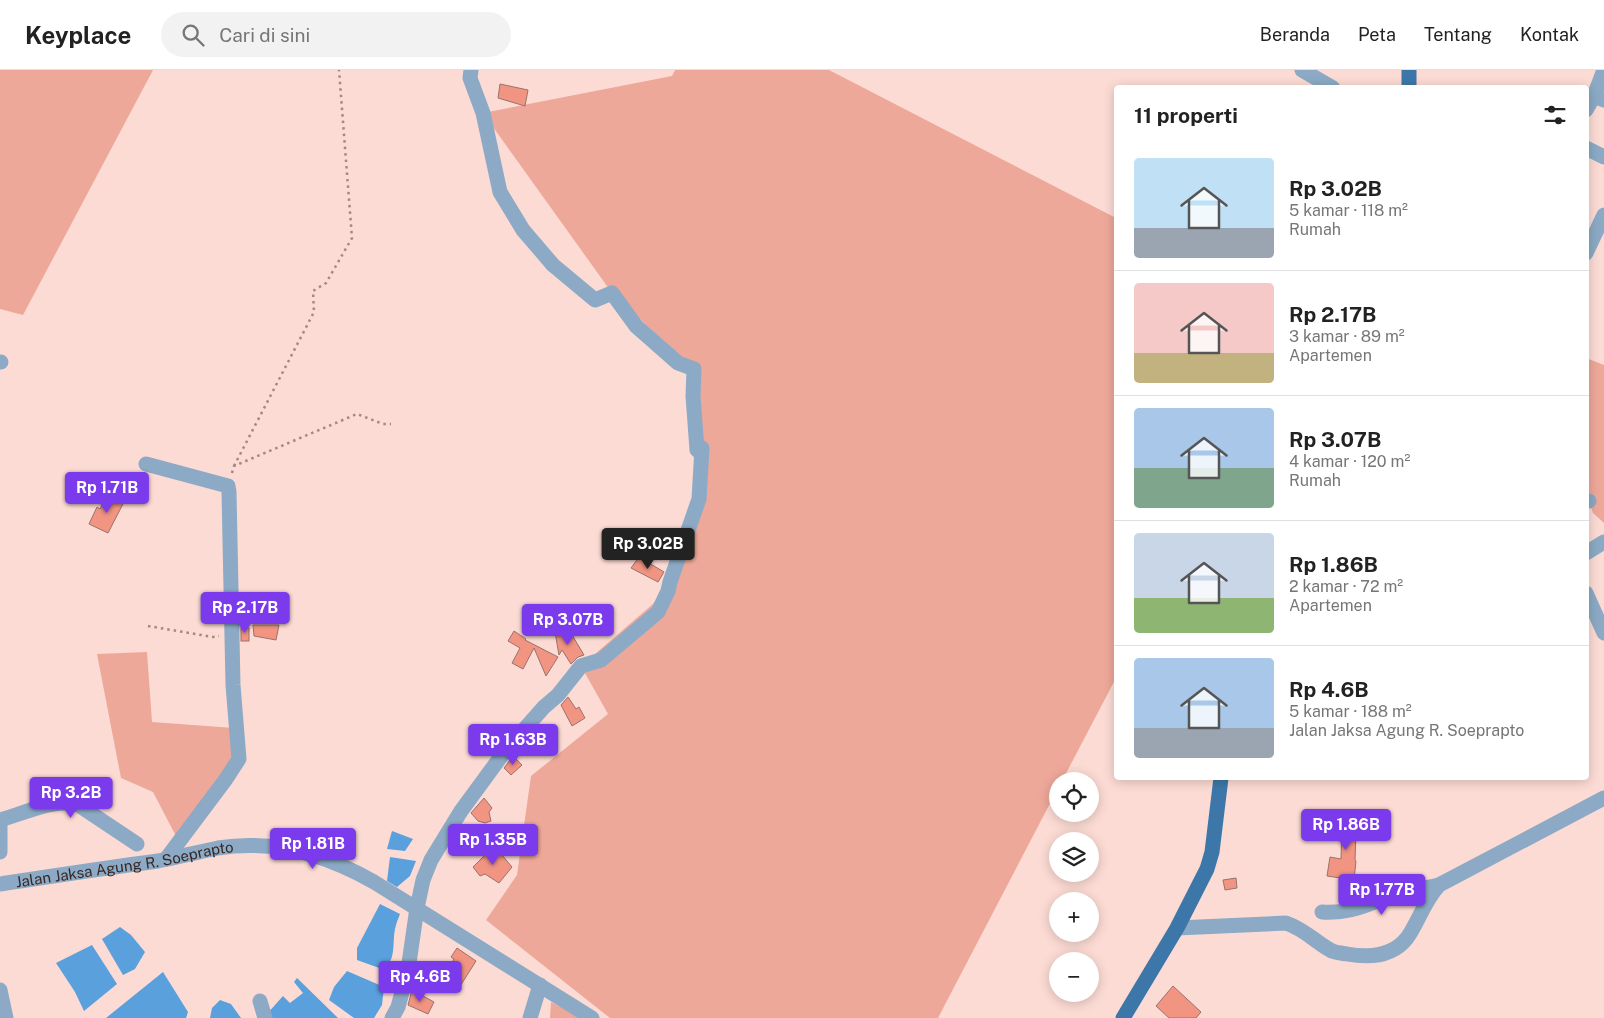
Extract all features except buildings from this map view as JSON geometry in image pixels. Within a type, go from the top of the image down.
[{"type":"main road","points":[[1408,70],[1409,85]]},
{"type":"main road","points":[[1123,1018],[1177,928],[1207,869],[1212,852],[1221,780]]},
{"type":"street","points":[[392,1018],[398,1007],[408,970],[417,908],[423,880],[431,860],[461,811],[505,751],[544,706],[558,695],[581,666],[600,660],[658,612],[668,591],[699,499],[702,448],[697,450],[693,396],[694,369],[678,363],[636,326],[612,293],[595,300],[553,266],[524,230],[500,192],[483,113],[470,78],[471,70]]},
{"type":"street","points":[[1302,70],[1328,85]]},
{"type":"street","points":[[1589,107],[1599,98],[1604,70]]},
{"type":"street","points":[[1589,149],[1604,156]]},
{"type":"street","points":[[1589,247],[1604,215]]},
{"type":"street","points":[[146,464],[228,486],[229,492],[232,632],[239,759],[166,859]]},
{"type":"street","points":[[1589,551],[1604,542]]},
{"type":"street","points":[[1589,600],[1604,633]]},
{"type":"street","points":[[1322,912],[1339,913],[1360,908],[1398,894],[1439,885],[1604,798]]},
{"type":"street","points":[[0,852],[0,820],[49,804],[69,802],[76,804],[137,844]]},
{"type":"street","name":"Jalan Jaksa Agung R. Soeprapto","points":[[0,884],[166,859],[218,848],[266,845],[292,848],[349,868],[417,908],[592,1018]]},
{"type":"street","points":[[1177,928],[1286,923],[1299,928],[1335,952],[1357,956],[1375,956],[1394,950],[1407,938],[1425,904],[1439,885]]},
{"type":"street","points":[[530,1018],[540,985]]},
{"type":"street","points":[[0,990],[6,1018]]},
{"type":"street","points":[[260,1001],[265,1018]]},
{"type":"path","points":[[228,486],[234,466],[314,312],[313,291],[326,283],[352,238],[339,70]]},
{"type":"path","points":[[234,466],[357,414],[382,424],[391,424]]},
{"type":"path","points":[[130,500],[138,499],[143,491],[146,464]]},
{"type":"path","points":[[148,626],[213,637],[232,632]]},
{"type":"shaded area","points":[[0,70],[153,70],[23,315],[0,309]]},
{"type":"shaded area","points":[[675,70],[829,70],[1114,217],[1114,682],[1067,772],[1049,772],[1049,805],[938,1018],[610,1018],[486,920],[517,875],[531,776],[608,714],[581,666],[668,591],[699,499],[694,369],[612,293],[483,113],[672,76]]},
{"type":"shaded area","points":[[1589,359],[1604,365],[1604,523],[1593,513],[1589,502]]},
{"type":"shaded area","points":[[147,652],[152,722],[234,728],[236,757],[178,840],[153,792],[121,778],[97,654]]},
{"type":"shaded area","points":[[551,1002],[582,1018],[550,1018]]},
{"type":"water","points":[[392,831],[413,839],[405,851],[387,849]]},
{"type":"water","points":[[390,857],[416,861],[410,876],[397,887],[387,881]]},
{"type":"water","points":[[380,904],[400,914],[395,929],[392,957],[387,966],[382,969],[357,960],[357,948]]},
{"type":"water","points":[[120,927],[131,935],[145,952],[135,969],[123,975],[102,939]]},
{"type":"water","points":[[92,945],[117,984],[84,1011],[75,992],[56,963]]},
{"type":"water","points":[[347,971],[384,987],[382,1005],[374,1018],[354,1018],[329,1000],[334,987]]},
{"type":"water","points":[[163,972],[188,1012],[186,1018],[106,1018]]},
{"type":"water","points":[[297,978],[338,1018],[268,1018],[266,1015],[283,996],[290,1003],[303,993],[294,982]]},
{"type":"water","points":[[220,1000],[231,1004],[241,1018],[210,1018],[212,1008]]}]
